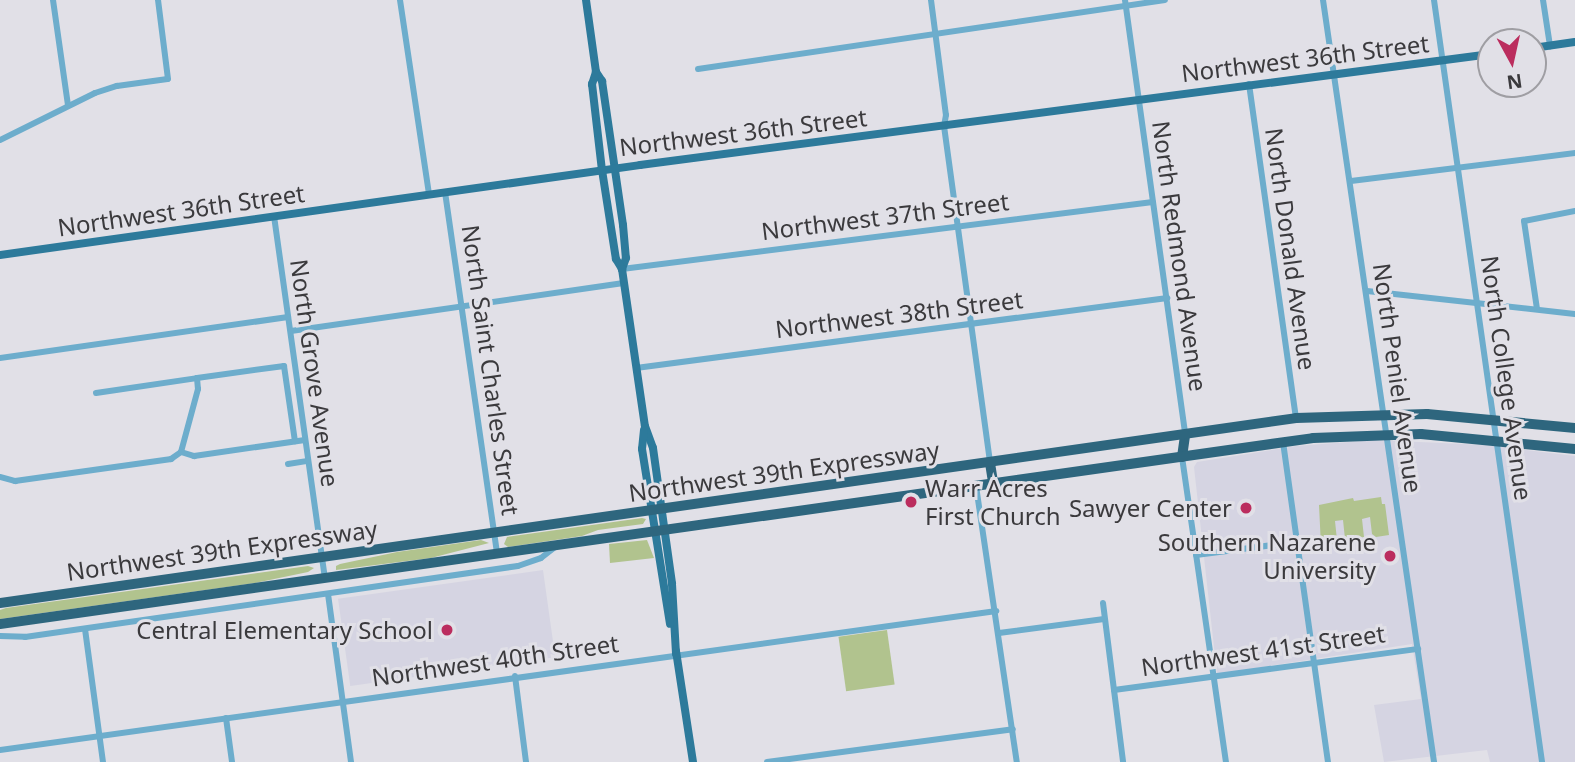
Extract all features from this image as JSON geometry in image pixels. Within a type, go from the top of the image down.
[{"type":"highway","name":"Northwest 39th Expressway","points":[[0,603],[1296,418],[1384,413],[1493,419],[1575,428]]},
{"type":"highway","name":"Northwest 39th Expressway","points":[[0,624],[1283,442],[1387,434],[1496,440],[1575,449]]},
{"type":"highway","points":[[1182,457],[1185,435]]},
{"type":"highway","points":[[1081,450],[1084,470]]},
{"type":"highway","points":[[990,463],[993,484]]},
{"type":"highway","points":[[974,465],[976,486]]},
{"type":"main road","points":[[586,0],[596,72],[602,81],[615,168],[626,258],[622,269]]},
{"type":"main road","points":[[1547,46],[1575,42]]},
{"type":"main road","name":"Northwest 36th Street","points":[[0,255],[615,168],[1477,56]]},
{"type":"main road","points":[[596,72],[592,83],[602,170],[617,259],[622,269],[645,426],[653,448],[662,509],[659,531]]},
{"type":"main road","points":[[645,426],[642,449],[651,511],[659,531],[693,762]]},
{"type":"street","points":[[53,0],[68,104]]},
{"type":"street","points":[[0,140],[68,104],[117,86],[168,79],[158,0]]},
{"type":"street","points":[[400,0],[429,194]]},
{"type":"street","points":[[931,0],[946,115],[944,126],[990,463]]},
{"type":"street","points":[[698,69],[1126,2],[1165,0]]},
{"type":"street","name":"North Peniel Avenue","points":[[1323,0],[1336,74],[1434,762]]},
{"type":"street","name":"North College Avenue","points":[[1434,0],[1496,440],[1507,497],[1507,516],[1542,762]]},
{"type":"street","points":[[1543,0],[1550,46]]},
{"type":"street","name":"North Redmond Avenue","points":[[1126,2],[1185,435]]},
{"type":"street","name":"North Donald Avenue","points":[[1249,84],[1296,418]]},
{"type":"street","points":[[1351,181],[1575,153]]},
{"type":"street","name":"North Saint Charles Street","points":[[445,192],[497,554]]},
{"type":"street","name":"Northwest 37th Street","points":[[622,269],[1153,202]]},
{"type":"street","points":[[1537,309],[1524,220],[1575,211]]},
{"type":"street","name":"North Grove Avenue","points":[[274,216],[325,577]]},
{"type":"street","points":[[291,331],[624,283]]},
{"type":"street","points":[[1367,291],[1575,314]]},
{"type":"street","name":"Northwest 38th Street","points":[[636,368],[1167,299]]},
{"type":"street","points":[[0,358],[288,317]]},
{"type":"street","points":[[96,393],[295,364]]},
{"type":"street","points":[[284,366],[295,441]]},
{"type":"street","points":[[0,477],[15,481],[171,459],[181,452],[198,389],[197,378]]},
{"type":"street","points":[[181,452],[194,456],[305,440]]},
{"type":"street","points":[[1283,442],[1328,762]]},
{"type":"street","points":[[1182,457],[1226,762]]},
{"type":"street","points":[[288,464],[308,461]]},
{"type":"street","points":[[976,486],[1017,762]]},
{"type":"street","points":[[1196,555],[1296,542]]},
{"type":"street","name":"Northwest 39th Expressway","points":[[0,636],[25,638],[518,566],[541,558],[557,545]]},
{"type":"street","points":[[328,594],[351,762]]},
{"type":"street","points":[[1102,603],[1123,762]]},
{"type":"street","name":"Northwest 40th Street","points":[[0,750],[677,653],[996,611]]},
{"type":"street","points":[[999,633],[1104,620]]},
{"type":"street","points":[[85,629],[103,762]]},
{"type":"street","name":"Northwest 41st Street","points":[[1114,690],[1418,649]]},
{"type":"street","points":[[514,676],[526,762]]},
{"type":"street","points":[[226,718],[232,762]]},
{"type":"street","points":[[767,762],[1013,730]]},
{"type":"shaded area","name":"Southern Nazarene University","points":[[1375,440],[1486,445],[1575,456],[1575,762],[1490,762],[1487,750],[1384,762],[1374,705],[1421,699],[1412,644],[1217,674],[1194,467],[1197,462],[1296,446]]},
{"type":"shaded area","name":"Central Elementary School","points":[[543,570],[555,657],[350,686],[338,599]]},
{"type":"green space","points":[[1381,497],[1382,504],[1385,504],[1389,535],[1376,537],[1372,534],[1370,517],[1362,519],[1364,537],[1345,539],[1343,520],[1335,521],[1337,540],[1334,544],[1321,546],[1319,505],[1353,498],[1354,501]]},
{"type":"green space","points":[[646,519],[643,524],[598,530],[582,536],[508,547],[504,544],[507,537]]},
{"type":"green space","points":[[481,540],[489,543],[431,558],[336,570],[336,566],[340,564],[397,552]]},
{"type":"green space","points":[[647,540],[654,558],[610,563],[609,544]]},
{"type":"green space","points":[[308,566],[314,568],[308,572],[255,583],[0,619],[0,610],[6,608]]},
{"type":"green space","points":[[887,630],[895,684],[846,691],[838,637]]},
{"type":"place","name":"Warr Acres First Church","points":[[911,502]]},
{"type":"place","name":"Sawyer Center","points":[[1246,508]]},
{"type":"place","name":"Southern Nazarene University","points":[[1390,556]]},
{"type":"place","name":"Central Elementary School","points":[[447,630]]}]
